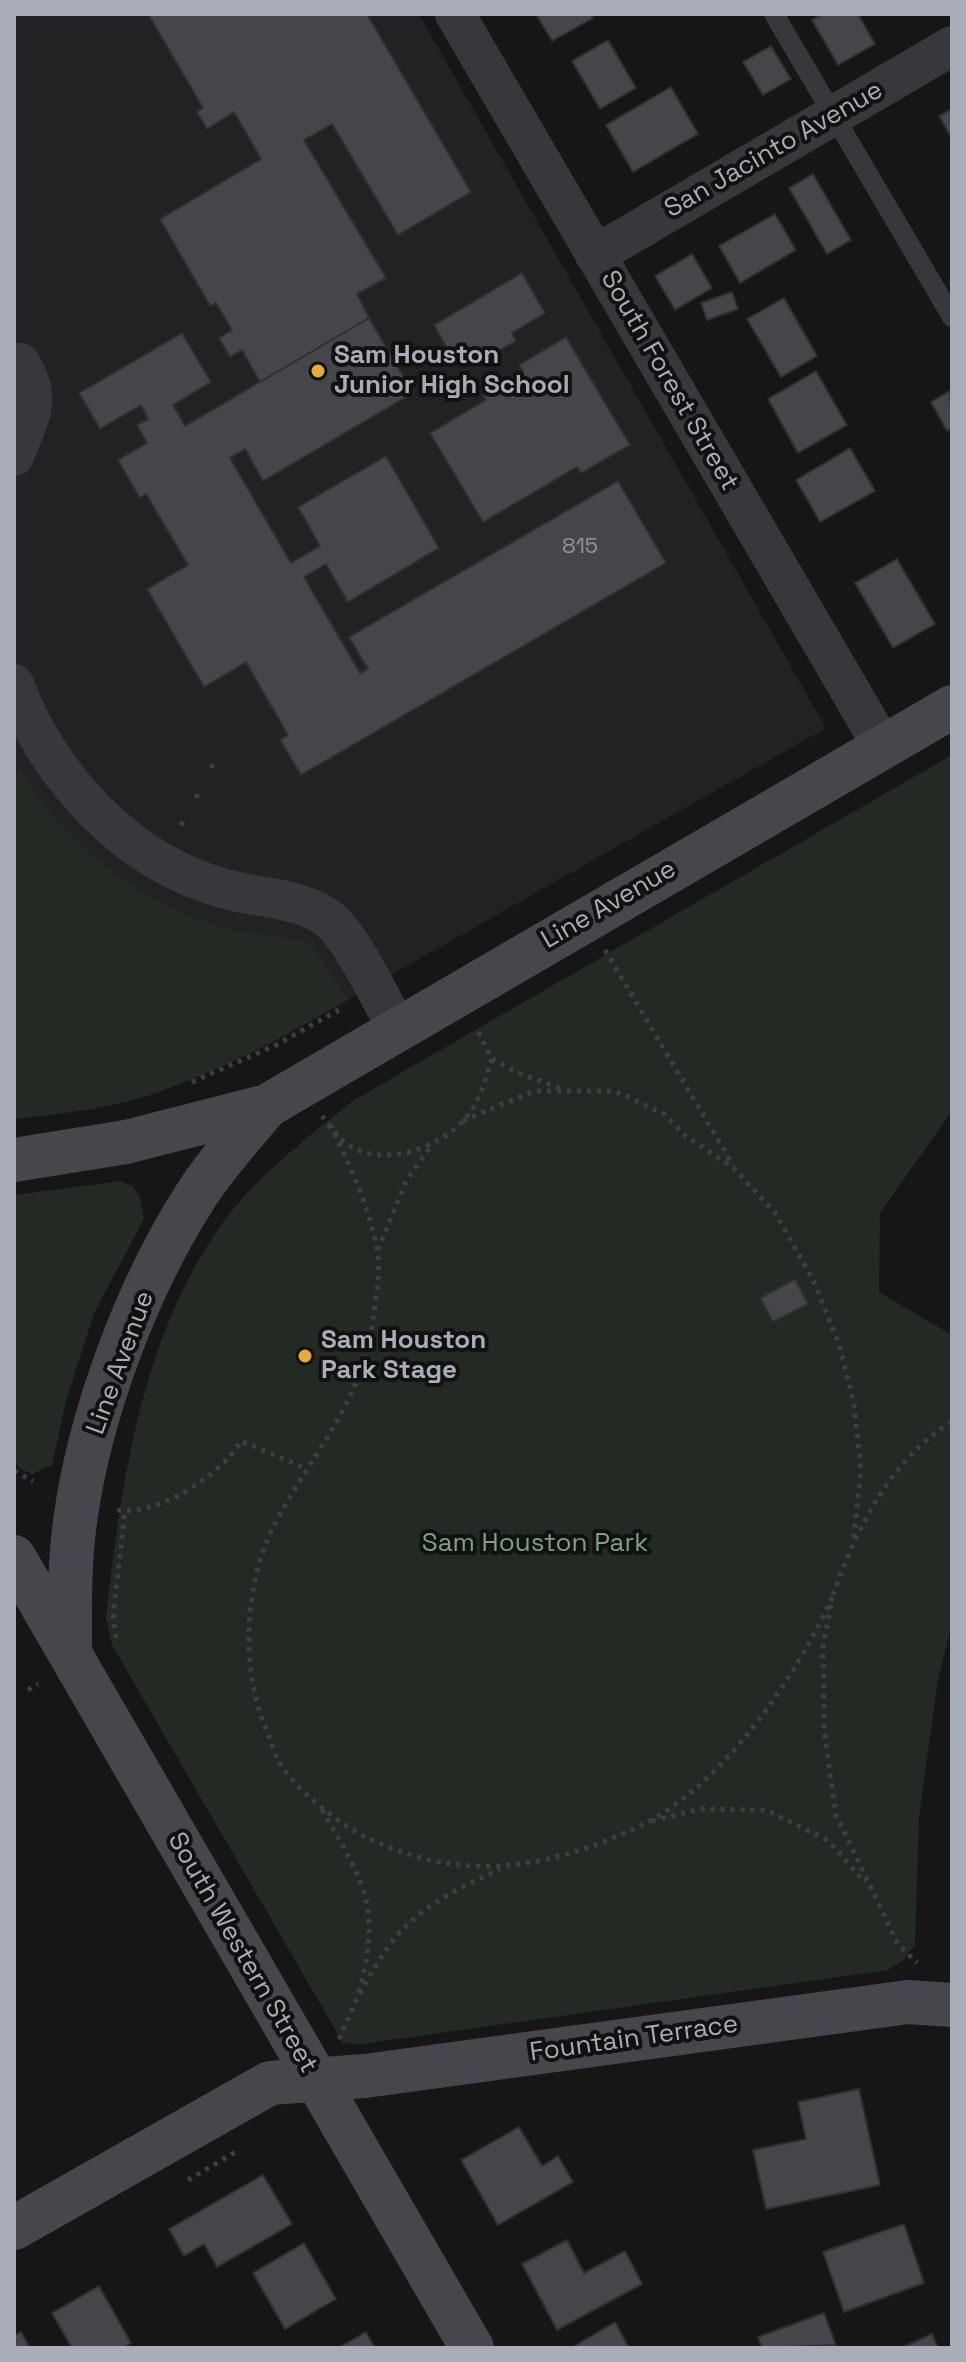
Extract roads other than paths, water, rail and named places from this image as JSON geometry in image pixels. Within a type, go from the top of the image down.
[{"type":"main road","name":"Line Avenue","points":[[14,1160],[126,1142],[267,1106],[952,707]]},
{"type":"main road","name":"Line Avenue","points":[[70,1655],[70,1571],[75,1521],[84,1469],[113,1373],[145,1291],[195,1196],[267,1106]]},
{"type":"main road","name":"South Western Street","points":[[14,1557],[472,2348]]},
{"type":"main road","name":"Fountain Terrace","points":[[14,2228],[270,2083],[365,2076],[908,2002],[952,2005]]},
{"type":"street","name":"South Forest Street","points":[[455,14],[883,747]]},
{"type":"street","name":"San Jacinto Avenue","points":[[595,255],[952,46]]},
{"type":"street","points":[[14,456],[34,398],[32,382],[20,363]]},
{"type":"street","points":[[14,684],[57,767],[104,820],[160,860],[201,880],[223,889],[310,909],[331,920],[398,1029]]},
{"type":"lane","points":[[774,14],[952,317]]},
{"type":"place","name":"Sam Houston Junior High School","points":[[318,371]]},
{"type":"place","name":"Sam Houston Park Stage","points":[[305,1356]]},
{"type":"park label","name":"Sam Houston Park","points":[[535,1544]]}]
